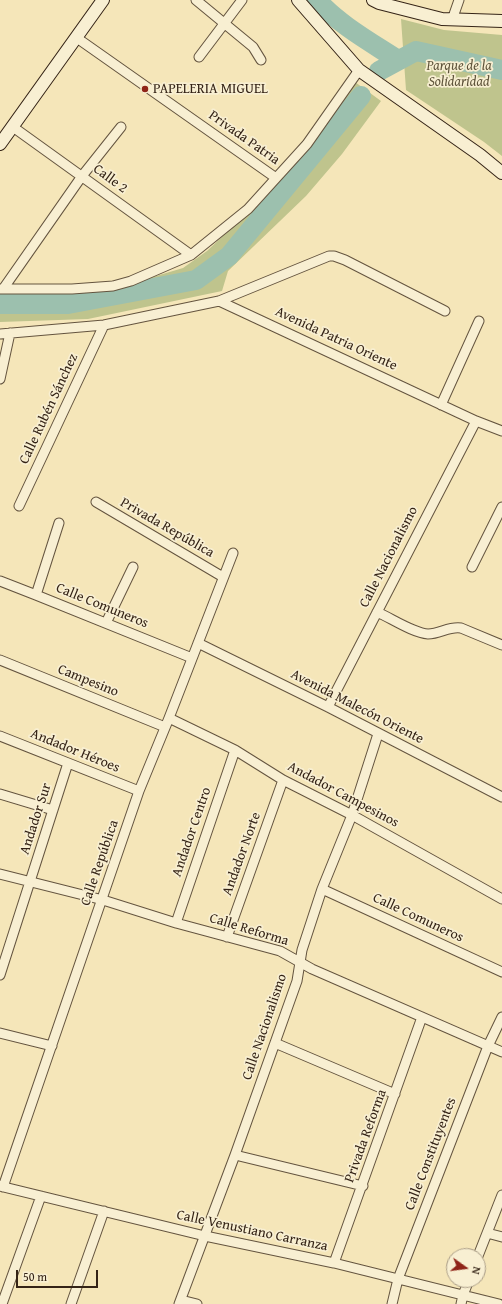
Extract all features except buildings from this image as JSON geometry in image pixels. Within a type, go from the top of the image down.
[{"type":"street","points":[[0,144],[103,0]]},
{"type":"street","points":[[196,0],[253,47],[261,60]]},
{"type":"street","points":[[199,57],[242,0]]},
{"type":"street","points":[[298,0],[359,70],[480,155],[502,173]]},
{"type":"street","points":[[373,0],[379,3],[442,19],[502,21]]},
{"type":"street","points":[[452,20],[460,0]]},
{"type":"street","name":"Privada Patria","points":[[77,38],[276,178]]},
{"type":"street","points":[[2,289],[72,289],[113,286],[131,281],[191,255],[248,209],[307,144],[359,70]]},
{"type":"street","name":"Calle 2","points":[[13,126],[191,255]]},
{"type":"street","points":[[2,289],[82,176],[121,127]]},
{"type":"street","points":[[0,334],[104,324],[218,301],[325,258],[334,256],[345,260],[445,311]]},
{"type":"street","name":"Avenida Patria Oriente","points":[[218,301],[476,421],[502,431]]},
{"type":"street","points":[[441,404],[479,321]]},
{"type":"street","name":"Calle Rubén Sánchez","points":[[19,506],[104,324]]},
{"type":"street","points":[[0,379],[10,333]]},
{"type":"street","name":"Calle Nacionalismo","points":[[328,707],[476,421]]},
{"type":"street","name":"Privada República","points":[[96,502],[224,577]]},
{"type":"street","points":[[472,567],[502,507]]},
{"type":"street","points":[[36,594],[59,523]]},
{"type":"street","name":"Calle República","points":[[2,1186],[103,900],[139,791],[233,553]]},
{"type":"street","points":[[106,623],[133,568]]},
{"type":"street","name":"Calle Comuneros","points":[[0,582],[36,594],[192,658]]},
{"type":"street","points":[[377,612],[415,631],[429,634],[455,627],[461,628],[502,645]]},
{"type":"street","name":"Avenida Malecón Oriente","points":[[198,643],[328,707],[502,797]]},
{"type":"street","name":"Campesino","points":[[0,660],[165,727]]},
{"type":"street","name":"Andador Campesinos","points":[[169,718],[235,750],[283,780],[352,815],[502,899]]},
{"type":"street","name":"Calle Nacionalismo","points":[[180,1302],[297,981],[302,950],[322,889],[352,815],[378,734]]},
{"type":"street","name":"Andador Héroes","points":[[0,736],[139,791]]},
{"type":"street","name":"Andador Centro","points":[[176,923],[235,750]]},
{"type":"street","name":"Andador Sur","points":[[0,975],[68,764]]},
{"type":"street","name":"Andador Norte","points":[[226,937],[283,780]]},
{"type":"street","points":[[0,794],[53,810]]},
{"type":"street","name":"Calle Reforma","points":[[0,874],[103,900],[176,923],[280,951],[312,969],[502,1052]]},
{"type":"street","name":"Calle Comuneros","points":[[322,889],[502,972]]},
{"type":"street","name":"Privada Reforma","points":[[334,1263],[363,1186],[422,1017]]},
{"type":"street","name":"Calle Constituyentes","points":[[392,1304],[398,1279],[488,1046],[502,1017]]},
{"type":"street","points":[[0,1033],[52,1046]]},
{"type":"street","points":[[275,1043],[395,1094]]},
{"type":"street","points":[[235,1154],[363,1186]]},
{"type":"street","name":"Calle Venustiano Carranza","points":[[2,1186],[205,1236],[334,1263],[398,1279],[462,1300],[499,1304]]},
{"type":"street","points":[[481,1248],[502,1195]]},
{"type":"street","points":[[2,1304],[41,1196]]},
{"type":"street","points":[[71,1304],[104,1211]]},
{"type":"street","points":[[487,1233],[502,1237]]},
{"type":"street","points":[[462,1300],[466,1288]]},
{"type":"street","points":[[180,1302],[197,1304]]},
{"type":"green space","name":"Parque de la Solidaridad","points":[[401,19],[444,30],[502,35],[502,156],[484,142],[406,90]]},
{"type":"green space","points":[[355,82],[381,101],[342,154],[306,196],[228,271],[222,291],[88,319],[0,322],[0,296],[109,290],[183,268],[207,251],[287,175],[319,135]]},
{"type":"waterway","points":[[317,0],[325,9],[345,25],[398,60]]},
{"type":"waterway","points":[[379,71],[416,51],[502,70]]},
{"type":"waterway","points":[[0,304],[68,304],[196,280],[229,256],[361,96]]},
{"type":"place","name":"PAPELERIA MIGUEL","points":[[145,89]]}]
